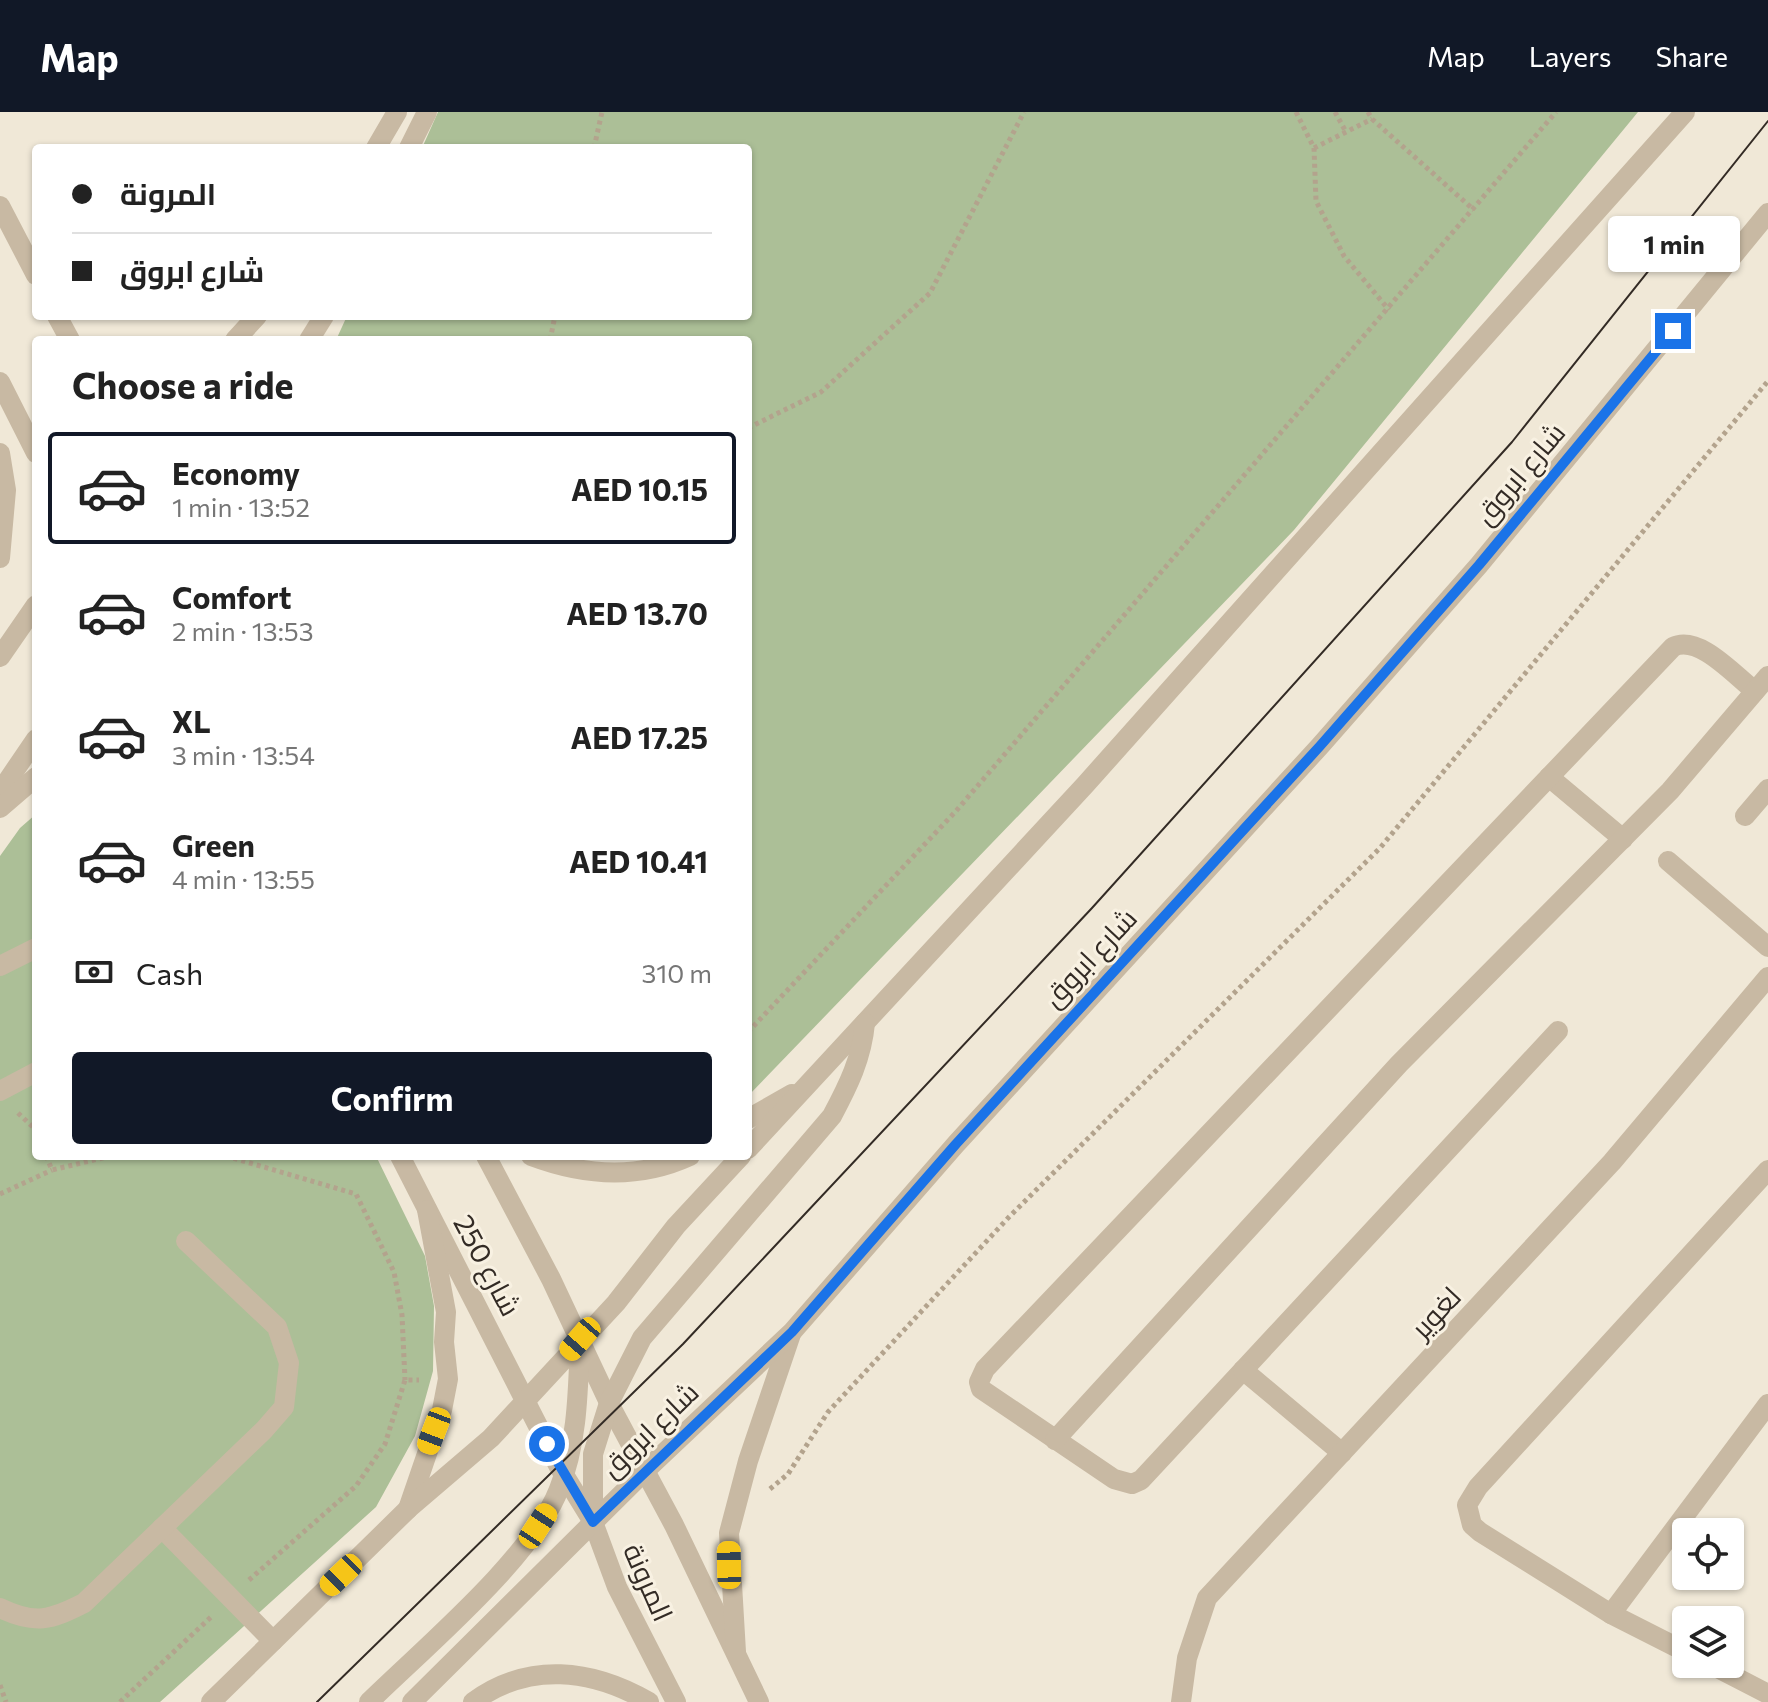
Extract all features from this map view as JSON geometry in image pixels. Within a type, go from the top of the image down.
[{"type":"street","points":[[378,144],[397,112]]},
{"type":"street","points":[[411,144],[427,112]]},
{"type":"street","points":[[752,1145],[1085,785],[1685,112]]},
{"type":"street","points":[[0,206],[32,267]]},
{"type":"street","name":"شارع ابروق","points":[[412,1702],[646,1470],[792,1332],[956,1144],[1320,746],[1469,576],[1768,213]]},
{"type":"street","points":[[239,336],[253,320]]},
{"type":"street","points":[[0,382],[32,445]]},
{"type":"street","points":[[0,453],[6,490],[0,558]]},
{"type":"street","points":[[0,657],[32,611]]},
{"type":"street","points":[[1055,1440],[1389,1076],[1670,791],[1762,683],[1695,645],[1680,644],[1668,652],[985,1369],[979,1382],[981,1389],[1055,1440],[1114,1479],[1132,1484],[1149,1474],[1558,1031]]},
{"type":"street","points":[[0,792],[32,745]]},
{"type":"street","points":[[1549,777],[1623,839]]},
{"type":"street","points":[[0,808],[32,780]]},
{"type":"street","points":[[1745,816],[1768,789]]},
{"type":"street","points":[[1668,861],[1768,947]]},
{"type":"street","points":[[0,966],[32,950]]},
{"type":"street","name":"لغوير","points":[[1181,1702],[1187,1658],[1207,1598],[1612,1162],[1768,977]]},
{"type":"street","points":[[593,1522],[593,1454],[609,1403],[642,1338],[832,1116],[853,1075],[863,1044],[865,1023]]},
{"type":"street","points":[[0,1091],[32,1074]]},
{"type":"street","points":[[752,1117],[803,1089]]},
{"type":"street","name":"شارع 250","points":[[402,1160],[526,1401]]},
{"type":"street","name":"شارع 250","points":[[488,1160],[580,1339]]},
{"type":"street","points":[[549,1160],[614,1174],[636,1174],[678,1160]]},
{"type":"street","points":[[211,1702],[408,1509],[491,1438],[616,1303],[676,1226],[737,1160]]},
{"type":"street","points":[[1672,1645],[1611,1614],[1480,1532],[1472,1525],[1467,1505],[1488,1476],[1768,1170]]},
{"type":"street","points":[[408,1509],[442,1410],[448,1379],[444,1342],[446,1312],[427,1210]]},
{"type":"street","points":[[0,1608],[25,1620],[57,1617],[84,1603],[264,1430],[284,1407],[289,1363],[277,1327],[186,1241]]},
{"type":"street","points":[[736,1652],[729,1533],[792,1332]]},
{"type":"street","points":[[369,1702],[516,1556],[551,1506],[564,1474],[576,1418],[580,1339]]},
{"type":"street","name":"المرونة","points":[[580,1339],[759,1702]]},
{"type":"street","points":[[1243,1370],[1342,1453]]},
{"type":"street","name":"المرونة","points":[[526,1401],[593,1522],[617,1587],[676,1702]]},
{"type":"street","points":[[1611,1614],[1768,1404]]},
{"type":"street","points":[[162,1528],[273,1641]]},
{"type":"street","points":[[473,1702],[490,1690],[536,1674],[595,1677],[649,1702]]},
{"type":"street","points":[[1737,1678],[1768,1694]]},
{"type":"path","points":[[595,144],[602,112]]},
{"type":"path","points":[[752,426],[821,392],[930,293],[1024,112]]},
{"type":"path","points":[[1296,112],[1314,148],[1316,201],[1344,256],[1389,310]]},
{"type":"path","points":[[1335,112],[1346,132]]},
{"type":"path","points":[[1368,112],[1372,119],[1474,210]]},
{"type":"path","points":[[752,1028],[956,811],[1556,112]]},
{"type":"path","points":[[1314,148],[1372,119]]},
{"type":"path","points":[[741,1490],[774,1489],[828,1412],[1009,1217],[1380,848],[1768,381]]},
{"type":"path","points":[[48,1160],[52,1170]]},
{"type":"path","points":[[0,1194],[52,1170],[94,1160]]},
{"type":"path","points":[[120,1702],[356,1486],[385,1444],[405,1380],[402,1315],[394,1272],[356,1194],[240,1160]]},
{"type":"path","points":[[405,1380],[448,1379]]},
{"type":"path","points":[[0,1685],[6,1702]]},
{"type":"green space","points":[[438,112],[1638,112],[1294,530],[752,1092],[752,336],[338,336],[345,320],[752,320],[752,144],[424,144]]},
{"type":"green space","points":[[32,818],[32,1160],[378,1160],[425,1256],[434,1306],[433,1371],[415,1436],[376,1507],[160,1702],[0,1702],[0,856],[20,828]]},
{"type":"tram line","points":[[317,1702],[683,1344],[1092,908],[1512,442],[1768,121]]},
{"type":"route","points":[[547,1444],[593,1522],[792,1332],[956,1144],[1320,746],[1479,565],[1673,331]]}]
